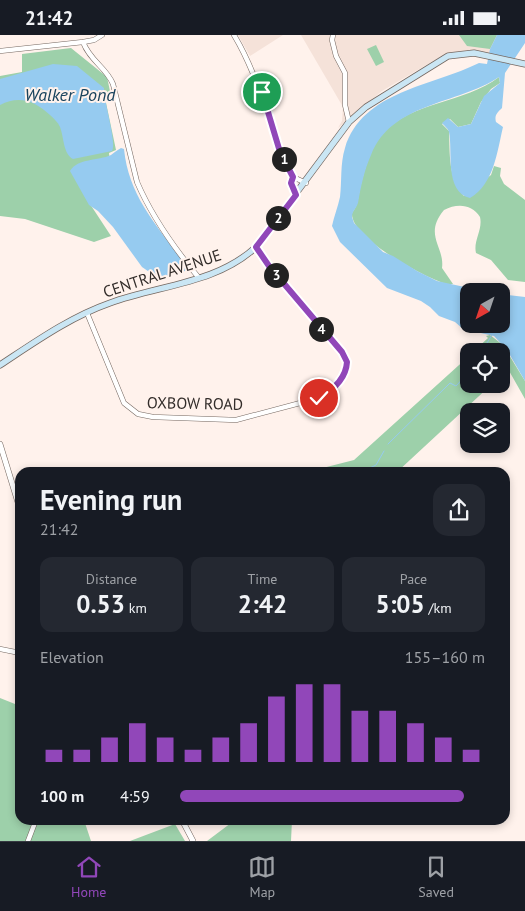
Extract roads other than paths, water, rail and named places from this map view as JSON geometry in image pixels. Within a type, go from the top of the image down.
[{"type":"main road","name":"CENTRAL AVENUE","points":[[0,365],[62,325],[87,313],[111,303],[199,278],[234,264],[256,247],[306,183],[349,122],[372,103],[448,56],[468,53],[525,64]]},
{"type":"street","points":[[0,51],[94,40],[102,35]]},
{"type":"street","points":[[234,35],[254,71],[275,137],[293,177],[306,183]]},
{"type":"street","points":[[333,35],[332,40],[336,56],[345,73],[345,105],[349,122]]},
{"type":"street","points":[[83,41],[88,55],[110,76],[137,182],[143,196],[167,237],[199,278]]},
{"type":"street","points":[[293,177],[291,183],[296,195]]},
{"type":"street","name":"OXBOW ROAD","points":[[87,313],[124,403],[138,414],[153,417],[236,420],[319,398],[330,392],[344,375],[347,362],[342,352],[269,266],[256,247]]},
{"type":"street","points":[[0,444],[15,493]]},
{"type":"street","points":[[0,649],[15,652]]},
{"type":"street","points":[[28,841],[34,825]]},
{"type":"street","points":[[185,825],[193,841]]},
{"type":"water","points":[[497,35],[525,35],[525,43],[505,73],[502,108],[496,117],[496,122],[503,127],[493,167],[484,185],[470,198],[456,188],[451,170],[449,132],[442,123],[448,118],[458,127],[471,124],[484,96],[500,83],[499,77],[464,94],[410,114],[394,124],[381,138],[371,155],[366,167],[358,203],[352,217],[354,223],[383,252],[437,281],[460,286],[460,326],[455,322],[439,316],[421,301],[387,288],[340,242],[332,226],[340,197],[343,154],[354,129],[367,114],[383,102],[401,93],[479,63],[487,64],[490,49]]},
{"type":"water","name":"Walker Pond","points":[[53,64],[77,66],[104,88],[113,140],[112,151],[73,159],[67,153],[59,125],[39,106],[20,100],[0,105],[0,79]]},
{"type":"water","name":"Walker Pond","points":[[121,148],[124,149],[127,167],[139,198],[187,267],[185,271],[158,278],[142,267],[113,227],[98,211],[89,205],[70,171],[78,164],[106,157]]},
{"type":"water","points":[[510,295],[525,297],[525,381],[510,355],[510,343],[500,343],[494,336],[481,333],[510,333]]},
{"type":"waterway","points":[[487,343],[492,335]]},
{"type":"waterway","points":[[388,444],[450,383],[456,386],[460,382]]},
{"type":"waterway","points":[[372,467],[376,465],[384,451]]}]
